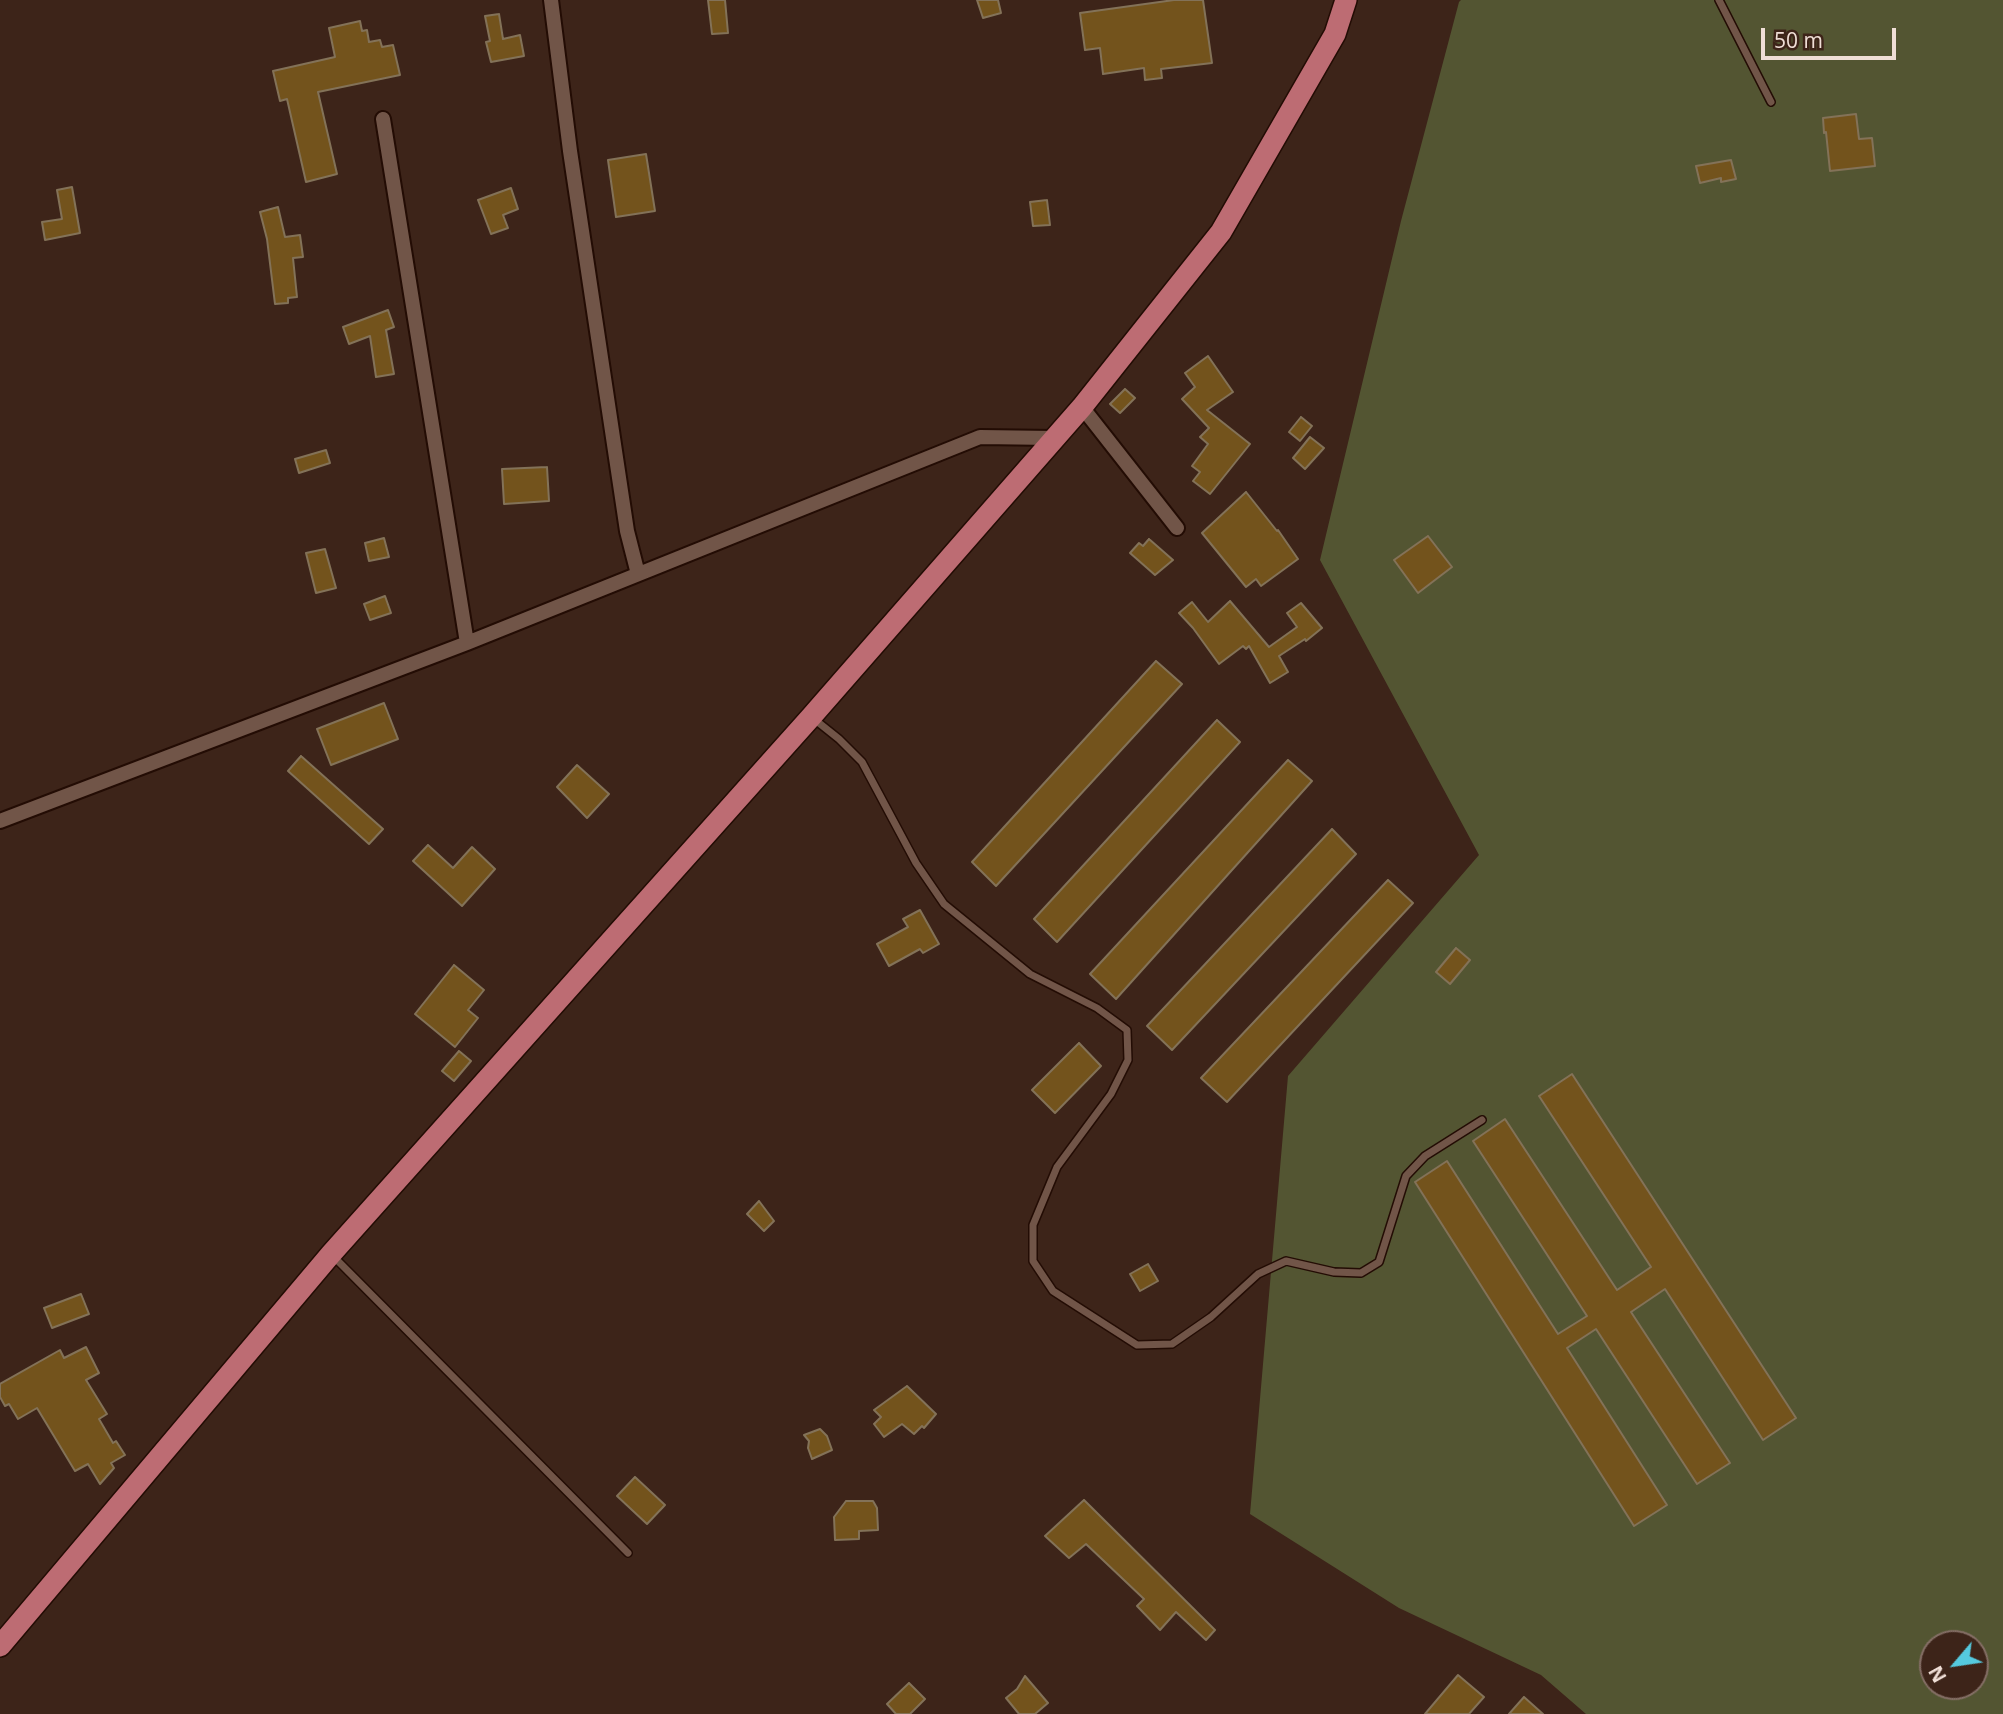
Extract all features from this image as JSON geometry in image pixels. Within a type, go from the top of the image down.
[{"type":"main road","points":[[0,1646],[331,1254],[811,716],[1082,407],[1221,232],[1335,34],[1346,0]]},
{"type":"street","points":[[551,0],[572,164],[627,531],[638,574]]},
{"type":"street","points":[[383,118],[467,643]]},
{"type":"street","points":[[1082,407],[1177,528]]},
{"type":"street","points":[[0,821],[467,643],[980,437],[1053,438]]},
{"type":"lane","points":[[1719,0],[1771,102]]},
{"type":"lane","points":[[811,716],[862,762],[916,863],[944,904],[1030,974],[1097,1008],[1127,1030],[1128,1060],[1111,1094],[1057,1167],[1032,1225],[1033,1261],[1053,1291],[1137,1345],[1172,1344],[1211,1317],[1258,1274],[1286,1261],[1334,1272],[1361,1273],[1370,1268],[1379,1262],[1406,1176],[1425,1156],[1482,1120]]},
{"type":"lane","points":[[331,1254],[628,1553]]},
{"type":"green space","points":[[1461,0],[2003,0],[2003,1714],[1586,1714],[1541,1675],[1399,1608],[1250,1514],[1288,1076],[1479,855],[1320,560],[1401,221]]},
{"type":"building","points":[[708,0],[725,0],[728,33],[712,34]]},
{"type":"building","points":[[977,0],[998,0],[1001,13],[983,18]]},
{"type":"building","points":[[1174,0],[1203,0],[1212,63],[1161,69],[1162,78],[1145,80],[1144,68],[1103,74],[1100,48],[1085,50],[1080,13]]},
{"type":"building","points":[[499,14],[503,39],[520,35],[524,56],[491,62],[486,42],[490,41],[485,16]]},
{"type":"building","points":[[360,21],[362,31],[367,30],[369,42],[380,40],[382,47],[393,45],[400,75],[318,92],[337,174],[306,182],[287,99],[280,101],[273,71],[335,57],[329,28]]},
{"type":"building","points":[[1856,114],[1859,139],[1872,138],[1875,166],[1830,171],[1823,118]]},
{"type":"building","points":[[646,154],[655,211],[616,217],[608,160]]},
{"type":"building","points":[[1731,160],[1736,179],[1721,182],[1721,178],[1700,183],[1696,166]]},
{"type":"building","points":[[72,187],[80,233],[45,240],[42,222],[62,219],[57,190]]},
{"type":"building","points":[[511,188],[518,209],[503,215],[508,228],[491,234],[478,200]]},
{"type":"building","points":[[1047,200],[1050,225],[1033,226],[1030,202]]},
{"type":"building","points":[[278,207],[285,237],[300,235],[303,257],[293,258],[297,297],[288,298],[288,303],[275,304],[267,239],[260,212]]},
{"type":"building","points":[[388,310],[394,327],[386,330],[394,374],[376,377],[370,336],[349,344],[343,327]]},
{"type":"building","points":[[1208,356],[1233,392],[1207,410],[1250,444],[1210,494],[1193,481],[1200,472],[1192,466],[1208,444],[1200,437],[1209,428],[1182,399],[1195,387],[1185,373]]},
{"type":"building","points":[[1125,389],[1135,398],[1120,413],[1110,404]]},
{"type":"building","points":[[1301,417],[1312,426],[1300,441],[1289,432]]},
{"type":"building","points":[[1310,437],[1324,448],[1305,469],[1293,458]]},
{"type":"building","points":[[326,450],[330,463],[299,473],[295,459]]},
{"type":"building","points":[[547,467],[549,501],[504,504],[502,469]]},
{"type":"building","points":[[1246,492],[1298,559],[1261,586],[1256,579],[1246,587],[1202,533]]},
{"type":"building","points":[[1428,536],[1452,567],[1418,593],[1394,560]]},
{"type":"building","points":[[384,538],[389,557],[369,561],[365,543]]},
{"type":"building","points":[[1149,539],[1173,560],[1155,575],[1130,553],[1139,543],[1143,546]]},
{"type":"building","points":[[325,549],[336,588],[316,593],[306,553]]},
{"type":"building","points":[[385,596],[391,613],[370,620],[364,604]]},
{"type":"building","points":[[1230,601],[1269,647],[1297,627],[1287,613],[1301,603],[1322,628],[1306,641],[1305,639],[1279,656],[1288,672],[1270,683],[1249,646],[1246,649],[1243,646],[1219,664],[1179,613],[1192,602],[1208,622]]},
{"type":"building","points":[[1156,661],[1182,684],[996,886],[972,862]]},
{"type":"building","points":[[384,703],[398,739],[331,765],[317,729]]},
{"type":"building","points":[[1217,720],[1240,742],[1057,942],[1034,919]]},
{"type":"building","points":[[301,756],[383,829],[369,844],[288,771]]},
{"type":"building","points":[[1288,760],[1312,781],[1116,999],[1090,974]]},
{"type":"building","points":[[577,765],[609,794],[587,818],[557,787]]},
{"type":"building","points":[[1332,829],[1356,854],[1172,1050],[1147,1026]]},
{"type":"building","points":[[428,845],[453,868],[472,847],[495,869],[462,906],[413,861]]},
{"type":"building","points":[[1388,880],[1413,903],[1227,1102],[1201,1078]]},
{"type":"building","points":[[920,910],[939,944],[923,953],[920,949],[889,966],[877,944],[908,927],[903,919]]},
{"type":"building","points":[[1456,948],[1470,960],[1450,984],[1436,972]]},
{"type":"building","points":[[454,965],[484,990],[468,1010],[478,1018],[455,1047],[415,1014]]},
{"type":"building","points":[[1079,1043],[1101,1066],[1055,1113],[1032,1090]]},
{"type":"building","points":[[459,1051],[471,1061],[454,1081],[442,1071]]},
{"type":"building","points":[[1572,1074],[1796,1418],[1763,1440],[1665,1289],[1631,1312],[1730,1463],[1697,1484],[1596,1329],[1567,1348],[1667,1505],[1634,1526],[1415,1182],[1447,1161],[1558,1334],[1587,1316],[1473,1141],[1505,1119],[1617,1290],[1651,1267],[1539,1096]]},
{"type":"building","points":[[759,1201],[774,1221],[764,1231],[747,1214]]},
{"type":"building","points":[[1148,1264],[1158,1281],[1140,1291],[1130,1274]]},
{"type":"building","points":[[81,1294],[89,1314],[52,1328],[44,1308]]},
{"type":"building","points":[[86,1347],[99,1373],[86,1380],[107,1414],[99,1419],[113,1443],[116,1441],[125,1455],[111,1463],[114,1468],[100,1484],[88,1464],[75,1471],[37,1408],[18,1419],[9,1404],[5,1406],[0,1397],[0,1384],[60,1350],[64,1358]]},
{"type":"building","points":[[907,1386],[936,1414],[924,1428],[922,1426],[914,1434],[902,1424],[884,1437],[874,1424],[881,1417],[874,1410]]},
{"type":"building","points":[[820,1429],[827,1436],[832,1450],[812,1459],[808,1448],[809,1441],[804,1435]]},
{"type":"building","points":[[635,1477],[665,1505],[647,1524],[617,1496]]},
{"type":"building","points":[[1084,1500],[1215,1630],[1206,1640],[1176,1612],[1160,1630],[1137,1606],[1144,1599],[1086,1544],[1069,1558],[1045,1536]]},
{"type":"building","points":[[846,1501],[873,1501],[877,1508],[878,1530],[859,1531],[859,1539],[835,1540],[834,1517]]},
{"type":"building","points":[[1458,1675],[1484,1697],[1469,1714],[1425,1714]]},
{"type":"building","points":[[1025,1676],[1048,1703],[1035,1714],[1019,1714],[1006,1698],[1017,1689]]},
{"type":"building","points":[[909,1683],[925,1699],[910,1714],[896,1714],[887,1704]]},
{"type":"building","points":[[1524,1697],[1543,1714],[1509,1714]]}]
